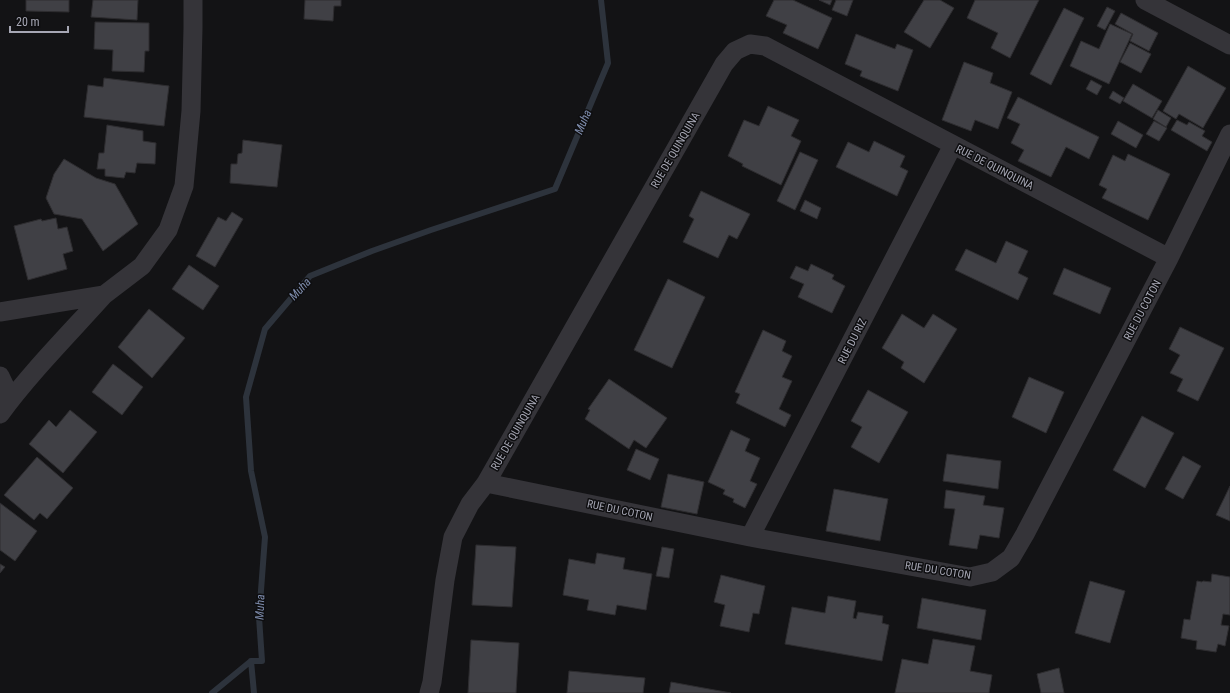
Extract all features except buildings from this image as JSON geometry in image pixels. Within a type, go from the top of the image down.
[{"type":"street","points":[[0,414],[11,399],[104,295],[142,266],[168,230],[184,186],[191,111],[194,28],[193,0]]},
{"type":"street","points":[[1145,0],[1230,45]]},
{"type":"street","name":"RUE DE QUINQUINA","points":[[429,693],[433,674],[444,580],[453,537],[470,504],[486,483],[724,64],[735,50],[750,44],[765,46],[1169,258]]},
{"type":"street","name":"RUE DU COTON","points":[[486,483],[750,537],[970,576],[992,572],[1011,558],[1025,534],[1169,258],[1230,134]]},
{"type":"street","name":"RUE DU RIZ","points":[[750,537],[953,145]]},
{"type":"street","points":[[0,312],[104,295]]},
{"type":"street","points":[[0,376],[11,399]]},
{"type":"waterway","name":"Muha","points":[[212,693],[251,661],[262,661],[259,617],[265,537],[251,471],[246,397],[265,329],[310,276],[372,251],[431,230],[555,189],[608,63],[601,0]]},
{"type":"waterway","points":[[251,661],[254,693]]}]
